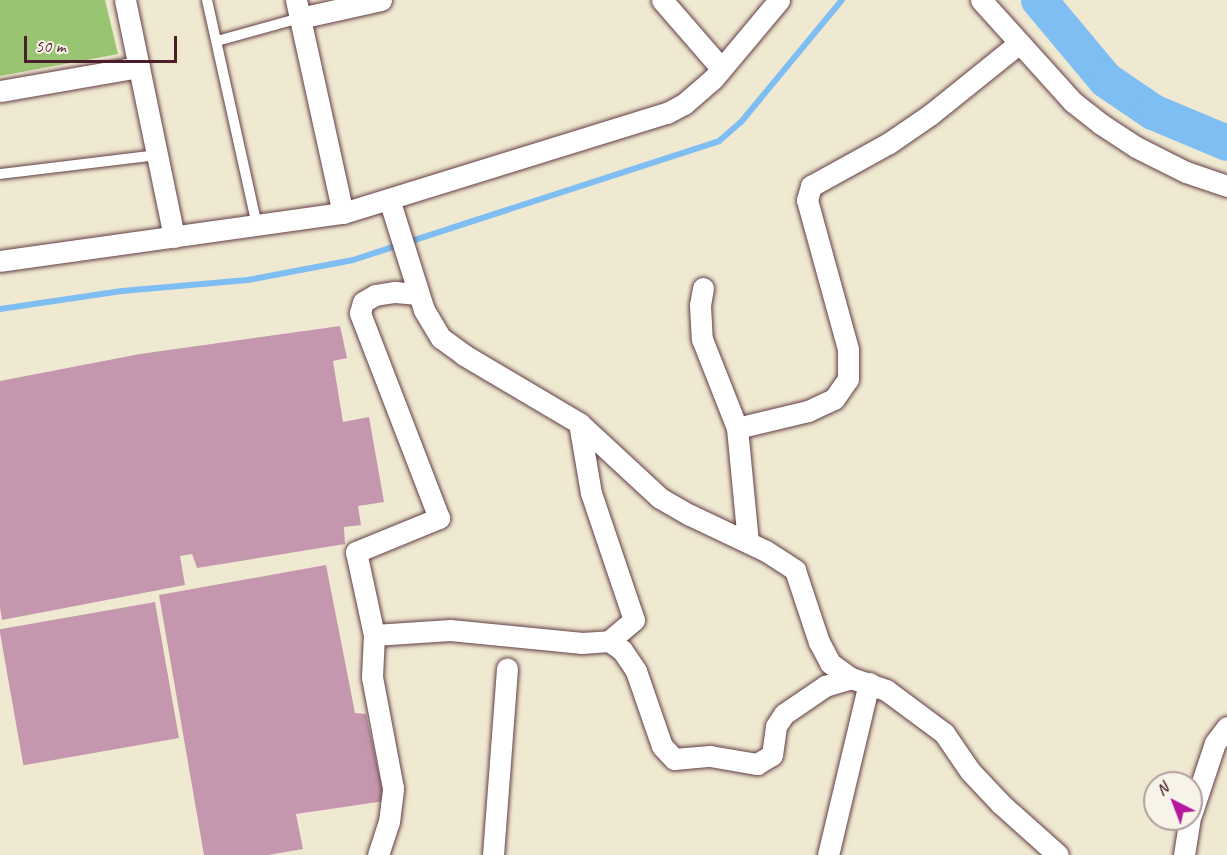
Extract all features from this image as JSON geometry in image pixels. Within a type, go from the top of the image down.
[{"type":"street","points":[[125,0],[174,237]]},
{"type":"street","points":[[343,213],[298,9],[381,0]]},
{"type":"street","points":[[662,0],[721,68]]},
{"type":"street","points":[[0,261],[391,207],[667,113],[684,104],[721,68],[779,0]]},
{"type":"street","points":[[981,0],[1018,44],[1073,102],[1101,124],[1136,147],[1227,186]]},
{"type":"street","points":[[737,428],[808,411],[834,399],[848,379],[848,349],[807,200],[811,186],[889,143],[931,114],[1018,44]]},
{"type":"street","points":[[0,91],[139,67]]},
{"type":"street","points":[[391,207],[424,309],[441,338],[464,355],[579,423],[660,498],[748,542],[795,570],[824,653],[830,663],[860,680],[886,690],[944,733],[977,779],[1000,804],[1058,855]]},
{"type":"street","points":[[378,855],[388,822],[393,788],[372,677],[374,635],[356,552],[439,518],[360,313],[363,302],[375,295],[416,287]]},
{"type":"street","points":[[703,288],[700,305],[702,339],[737,428],[748,542]]},
{"type":"street","points":[[374,635],[450,630],[582,643],[609,640],[634,620],[591,493],[579,423]]},
{"type":"street","points":[[609,640],[622,650],[636,671],[662,746],[674,759],[710,756],[757,764],[772,755],[776,726],[784,714],[825,686],[860,680]]},
{"type":"street","points":[[493,855],[507,669]]},
{"type":"street","points":[[828,855],[860,680]]},
{"type":"street","points":[[1203,780],[1215,743],[1227,727]]},
{"type":"street","points":[[1184,855],[1188,831]]},
{"type":"lane","points":[[207,0],[257,227]]},
{"type":"lane","points":[[217,41],[298,9]]},
{"type":"lane","points":[[0,174],[158,155]]},
{"type":"green space","points":[[0,0],[105,0],[118,54],[0,76]]},
{"type":"building","points":[[340,326],[347,358],[333,361],[343,422],[369,417],[384,502],[358,506],[361,525],[344,527],[345,544],[197,568],[192,554],[180,556],[185,585],[2,620],[0,607],[0,381],[140,354]]},
{"type":"building","points":[[326,565],[355,713],[366,714],[385,801],[296,814],[303,849],[268,855],[204,855],[159,595]]},
{"type":"building","points":[[155,602],[179,738],[23,765],[0,629]]},
{"type":"waterway","points":[[0,309],[122,291],[248,280],[353,260],[719,141],[741,122],[842,0]]},
{"type":"waterway","points":[[1039,0],[1106,80],[1153,112],[1227,143]]}]
